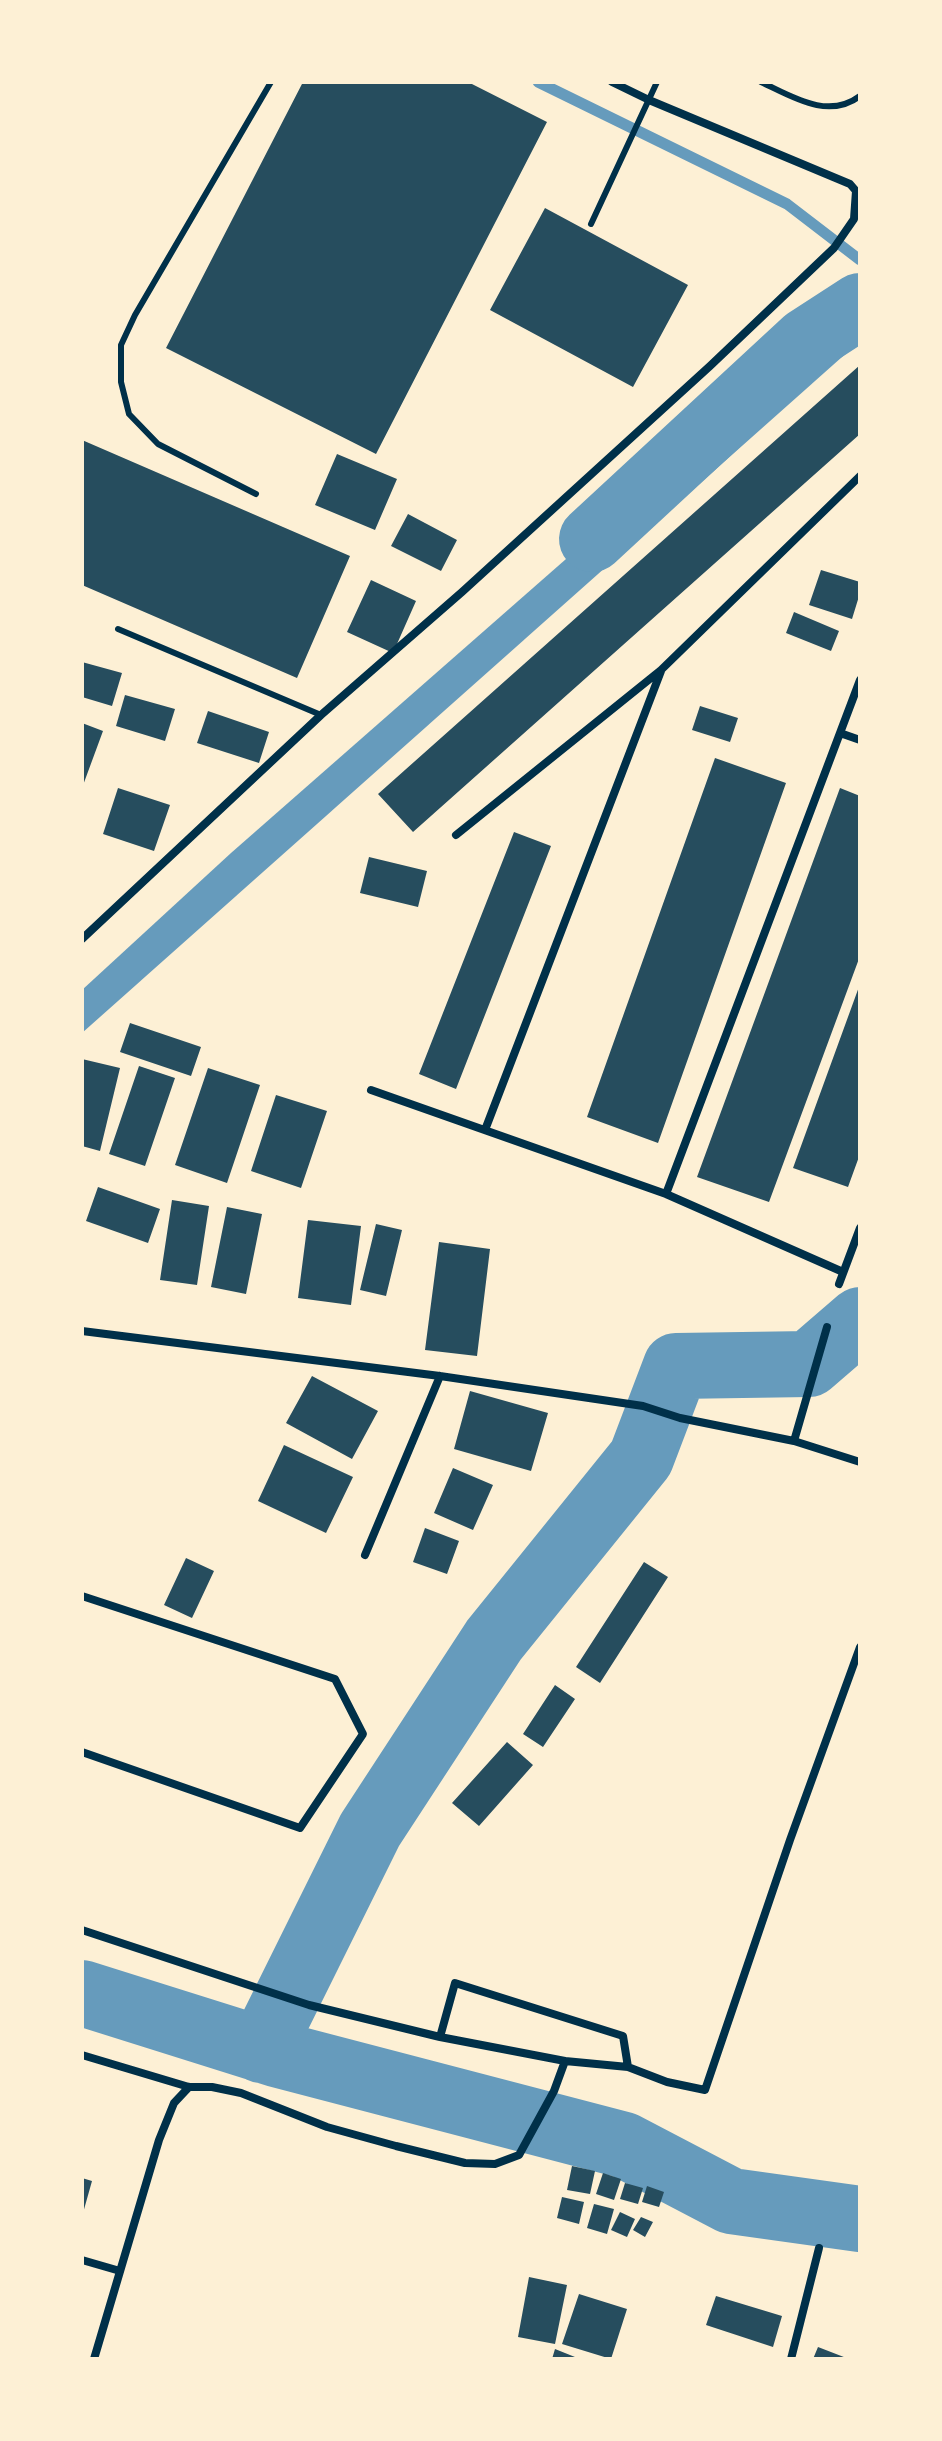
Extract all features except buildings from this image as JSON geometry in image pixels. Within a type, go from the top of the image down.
[{"type":"street","points":[[82,939],[321,715],[462,592],[710,366],[834,248],[854,219],[856,191],[850,184],[612,82]]},
{"type":"street","points":[[456,835],[661,670],[860,476]]},
{"type":"street","points":[[485,1130],[661,670]]},
{"type":"street","points":[[666,1194],[860,680]]},
{"type":"street","points":[[840,733],[860,740]]},
{"type":"street","points":[[371,1090],[666,1194],[843,1272]]},
{"type":"street","points":[[839,1284],[860,1228]]},
{"type":"street","points":[[794,1441],[827,1327]]},
{"type":"street","points":[[82,1331],[440,1376],[643,1406],[680,1418],[794,1441],[860,1462]]},
{"type":"street","points":[[365,1555],[440,1376]]},
{"type":"street","points":[[82,1596],[335,1679],[363,1734],[300,1828],[82,1752]]},
{"type":"street","points":[[82,1930],[309,2005],[440,2037],[565,2061],[628,2067],[667,2082],[705,2090],[860,1647]]},
{"type":"street","points":[[440,2037],[455,1983],[623,2036],[628,2067]]},
{"type":"street","points":[[82,2055],[189,2087],[212,2087],[241,2093],[327,2127],[465,2163],[495,2164],[519,2155],[554,2091],[565,2061]]},
{"type":"street","points":[[94,2359],[159,2140],[174,2103],[189,2087]]},
{"type":"street","points":[[791,2359],[819,2248]]},
{"type":"street","points":[[82,2260],[120,2271]]},
{"type":"lane","points":[[256,494],[158,444],[129,414],[121,382],[121,345],[135,315],[271,82]]},
{"type":"lane","points":[[591,224],[657,82]]},
{"type":"lane","points":[[761,82],[824,107],[842,107],[860,96]]},
{"type":"lane","points":[[118,629],[321,715]]},
{"type":"water","points":[[860,301],[860,341],[82,1033],[82,990],[231,853]]},
{"type":"waterway","points":[[538,82],[787,204],[860,260]]},
{"type":"waterway","points":[[592,539],[806,341],[860,306]]},
{"type":"waterway","points":[[261,2050],[370,1830],[494,1640],[641,1458],[676,1366],[809,1364],[860,1320]]},
{"type":"waterway","points":[[82,1993],[276,2054],[624,2145],[731,2201],[860,2219]]}]
